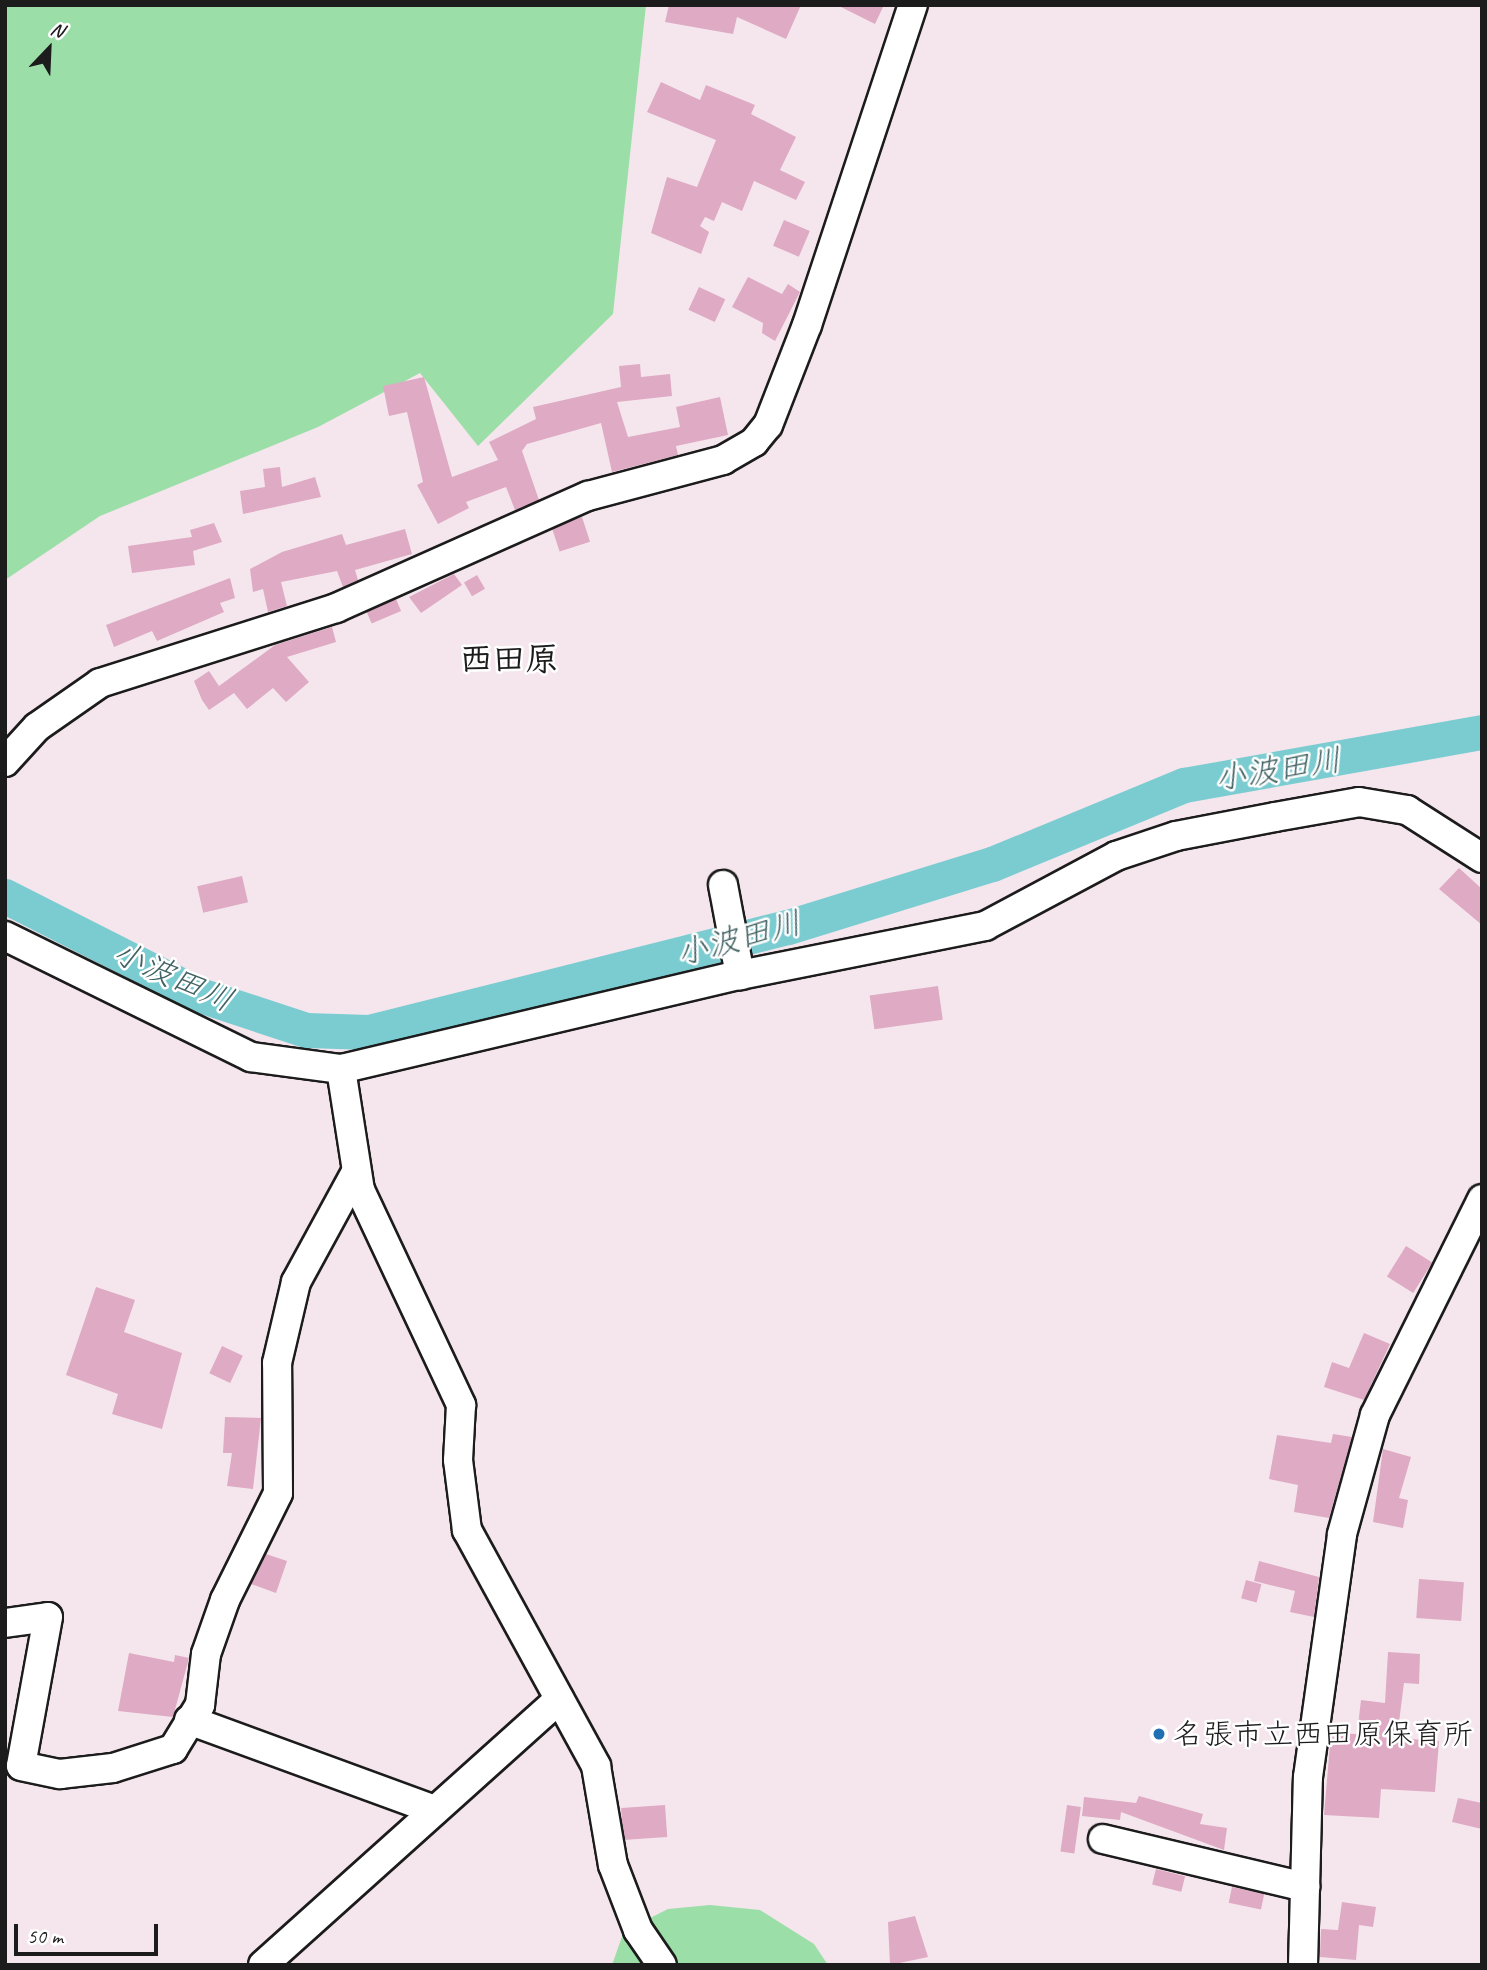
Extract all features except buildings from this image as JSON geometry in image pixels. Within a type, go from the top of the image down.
[{"type":"street","points":[[5,762],[37,727],[100,683],[336,608],[588,496],[707,465],[754,442],[768,425],[807,325],[913,5]]},
{"type":"street","points":[[5,936],[251,1057],[341,1069],[740,968],[985,926],[1116,856],[1176,836],[1359,802],[1407,810],[1482,858]]},
{"type":"street","points":[[723,885],[740,968]]},
{"type":"street","points":[[341,1069],[355,1174],[461,1405],[458,1460],[467,1530],[596,1766],[613,1865],[638,1930],[662,1965]]},
{"type":"street","points":[[5,1623],[48,1617],[21,1766],[60,1774],[113,1768],[173,1749],[200,1705],[206,1654],[225,1600],[278,1493],[277,1363],[296,1282],[355,1174]]},
{"type":"street","points":[[1303,1965],[1305,1887],[1320,1659],[1342,1534],[1375,1415],[1482,1199]]},
{"type":"street","points":[[263,1965],[559,1699]]},
{"type":"street","points":[[189,1720],[435,1810]]},
{"type":"street","points":[[1103,1839],[1305,1887]]},
{"type":"green space","points":[[5,5],[646,5],[613,314],[478,446],[420,373],[318,427],[100,516],[5,580]]},
{"type":"green space","points":[[710,1905],[760,1910],[814,1944],[828,1965],[612,1965],[624,1931],[668,1909]]},
{"type":"waterway","name":"小波田川","points":[[5,896],[200,995],[306,1030],[369,1032],[788,927],[992,864],[1184,785],[1482,732]]},
{"type":"place","name":"名張市立西田原保育所","points":[[1159,1734]]},
{"type":"district","name":"西田原","points":[[509,660]]}]
